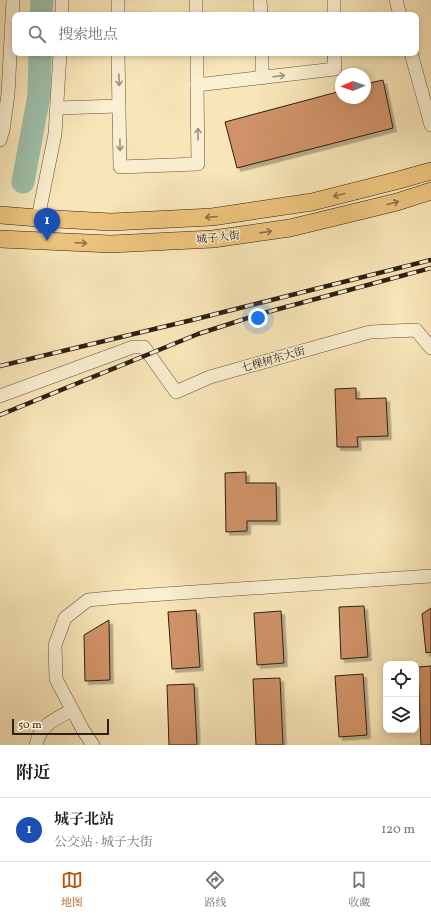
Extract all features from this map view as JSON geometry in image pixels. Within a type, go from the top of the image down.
[{"type":"main road","name":"城子大街","points":[[0,215],[111,222],[212,217],[312,202],[431,171]]},
{"type":"main road","name":"城子大街","points":[[0,239],[111,244],[213,239],[290,228],[397,202],[431,191]]},
{"type":"street","points":[[12,12],[13,0]]},
{"type":"street","points":[[62,0],[62,12]]},
{"type":"street","points":[[118,0],[118,12]]},
{"type":"street","points":[[196,0],[196,12]]},
{"type":"street","points":[[260,0],[261,12]]},
{"type":"street","points":[[334,0],[334,12]]},
{"type":"street","points":[[396,0],[399,12]]},
{"type":"street","points":[[0,140],[3,130],[8,94],[12,19]]},
{"type":"street","points":[[38,218],[55,134],[60,56]]},
{"type":"street","points":[[118,56],[120,167],[198,164],[197,56]]},
{"type":"street","points":[[262,56],[262,78]]},
{"type":"street","points":[[197,86],[334,69],[334,56]]},
{"type":"street","points":[[412,56],[431,125]]},
{"type":"street","points":[[57,108],[119,106]]},
{"type":"street","name":"七棵树东大街","points":[[0,396],[132,347],[144,347],[176,392],[210,377],[370,332],[416,330],[431,348]]},
{"type":"street","points":[[93,745],[83,730],[56,679],[55,645],[65,618],[88,600],[431,576]]},
{"type":"street","points":[[36,745],[38,738],[48,723],[72,710]]},
{"type":"building","points":[[383,80],[393,128],[237,168],[225,122],[335,93],[335,104],[371,104],[371,83]]},
{"type":"building","points":[[356,388],[356,399],[386,398],[388,436],[357,437],[358,447],[337,447],[335,389]]},
{"type":"building","points":[[246,472],[246,483],[276,483],[277,521],[247,521],[247,531],[226,532],[225,473]]},
{"type":"building","points":[[364,606],[368,657],[341,659],[339,607]]},
{"type":"building","points":[[431,608],[431,652],[426,653],[422,614]]},
{"type":"building","points":[[196,610],[200,667],[172,669],[168,612]]},
{"type":"building","points":[[281,611],[284,663],[257,665],[254,613]]},
{"type":"building","points":[[109,620],[110,680],[85,681],[84,635]]},
{"type":"building","points":[[431,666],[431,745],[421,745],[419,667]]},
{"type":"building","points":[[363,674],[367,735],[339,737],[335,676]]},
{"type":"building","points":[[280,678],[283,745],[256,745],[253,679]]},
{"type":"building","points":[[194,684],[197,745],[169,745],[167,685]]},
{"type":"waterway","points":[[41,12],[42,0]]},
{"type":"waterway","points":[[23,182],[39,95],[40,56]]},
{"type":"railway","points":[[0,366],[431,260]]},
{"type":"railway","points":[[0,415],[198,334],[260,314],[431,268]]},
{"type":"place","name":"城子北站","points":[[47,241]]}]
